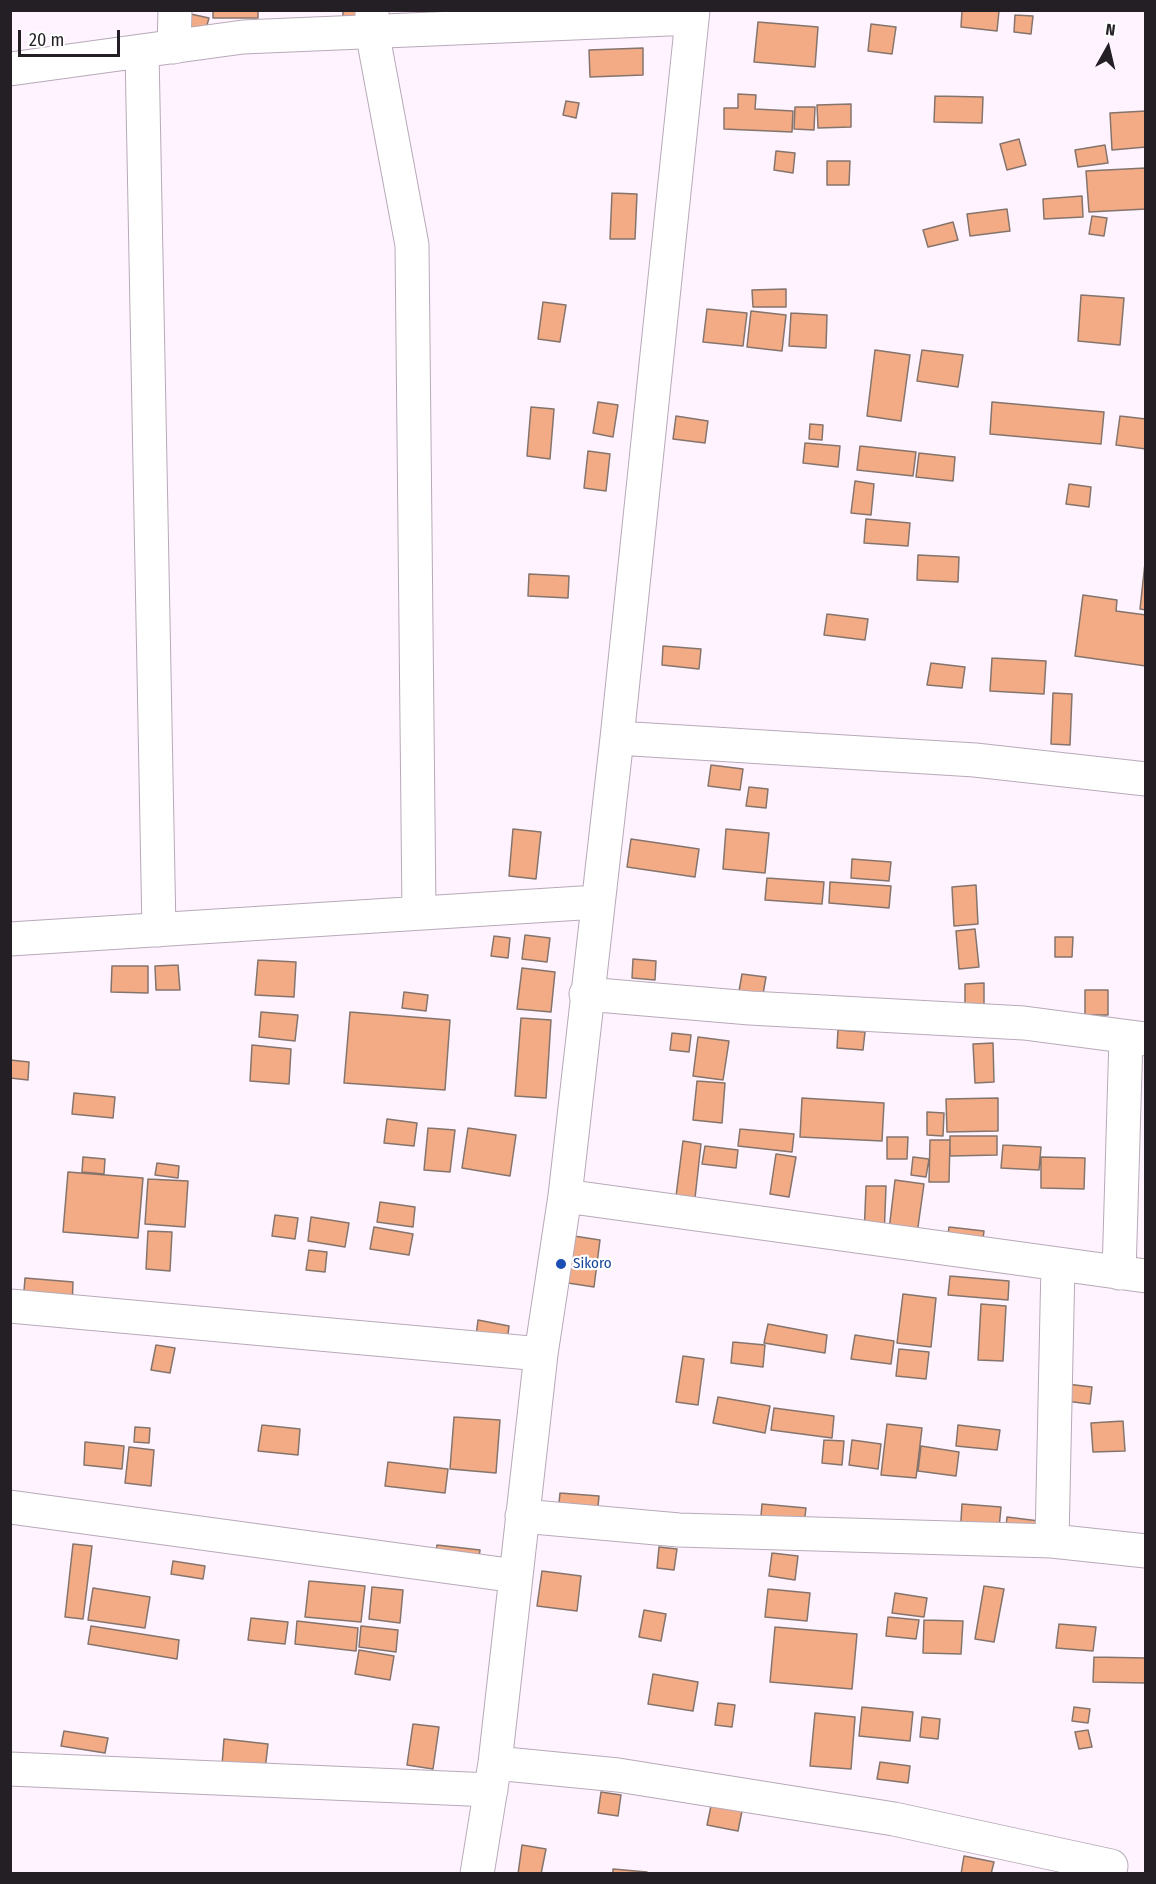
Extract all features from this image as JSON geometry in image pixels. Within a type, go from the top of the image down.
[{"type":"street","points":[[174,47],[175,10]]},
{"type":"street","points":[[10,69],[372,21],[692,14],[617,738],[586,994],[565,1196],[541,1354],[493,1776],[477,1874]]},
{"type":"street","points":[[372,21],[412,245],[419,914]]},
{"type":"street","points":[[142,51],[159,930]]},
{"type":"street","points":[[617,738],[975,760],[1146,779]]},
{"type":"street","points":[[10,939],[597,902]]},
{"type":"street","points":[[565,1196],[1132,1274],[1136,1038],[1024,1023],[750,1008],[586,994]]},
{"type":"street","points":[[1052,1541],[1058,1264]]},
{"type":"street","points":[[10,1306],[541,1354]]},
{"type":"street","points":[[10,1507],[516,1576]]},
{"type":"street","points":[[522,1516],[679,1530],[1052,1541],[1146,1551]]},
{"type":"street","points":[[10,1769],[493,1776],[618,1775],[894,1819],[1111,1866],[1110,1874]]},
{"type":"building","points":[[213,10],[258,10],[258,18],[213,18]]},
{"type":"building","points":[[343,10],[357,10],[357,20],[343,19]]},
{"type":"building","points":[[962,10],[999,11],[997,31],[961,27]]},
{"type":"building","points":[[186,13],[209,18],[205,32],[183,28]]},
{"type":"building","points":[[1015,15],[1033,16],[1031,34],[1014,32]]},
{"type":"building","points":[[758,22],[818,27],[815,67],[754,62]]},
{"type":"building","points":[[871,24],[896,27],[892,54],[868,51]]},
{"type":"building","points":[[643,48],[643,75],[590,77],[589,50]]},
{"type":"building","points":[[738,94],[756,95],[755,109],[793,111],[792,132],[724,129],[724,108],[738,108]]},
{"type":"building","points":[[935,96],[983,97],[982,123],[934,122]]},
{"type":"building","points":[[566,101],[579,103],[576,118],[563,115]]},
{"type":"building","points":[[851,104],[851,127],[818,128],[817,105]]},
{"type":"building","points":[[795,107],[815,107],[814,130],[794,129]]},
{"type":"building","points":[[1146,111],[1146,147],[1112,150],[1110,113]]},
{"type":"building","points":[[1019,139],[1026,165],[1007,170],[1000,144]]},
{"type":"building","points":[[1105,145],[1108,163],[1078,167],[1075,150]]},
{"type":"building","points":[[776,151],[795,153],[793,173],[774,170]]},
{"type":"building","points":[[827,161],[850,161],[849,185],[827,185]]},
{"type":"building","points":[[1146,168],[1146,209],[1089,212],[1086,171]]},
{"type":"building","points":[[612,193],[637,194],[635,239],[610,239]]},
{"type":"building","points":[[1082,196],[1083,217],[1044,219],[1043,199]]},
{"type":"building","points":[[1007,209],[1010,231],[970,236],[967,214]]},
{"type":"building","points":[[1092,216],[1107,218],[1104,236],[1089,234]]},
{"type":"building","points":[[953,222],[958,240],[928,247],[923,230]]},
{"type":"building","points":[[786,289],[786,307],[753,307],[752,290]]},
{"type":"building","points":[[1081,295],[1124,298],[1120,345],[1078,341]]},
{"type":"building","points":[[543,302],[566,305],[560,342],[538,339]]},
{"type":"building","points":[[707,309],[747,313],[743,346],[703,342]]},
{"type":"building","points":[[751,311],[786,315],[782,351],[747,347]]},
{"type":"building","points":[[791,313],[827,315],[826,348],[789,346]]},
{"type":"building","points":[[875,350],[910,355],[901,421],[867,416]]},
{"type":"building","points":[[922,350],[963,355],[958,387],[917,381]]},
{"type":"building","points":[[598,402],[618,405],[613,437],[593,433]]},
{"type":"building","points":[[992,402],[1104,412],[1101,444],[990,434]]},
{"type":"building","points":[[531,407],[554,409],[550,459],[527,456]]},
{"type":"building","points":[[676,416],[708,421],[705,443],[673,439]]},
{"type":"building","points":[[1120,416],[1146,419],[1146,449],[1116,445]]},
{"type":"building","points":[[810,424],[823,425],[822,440],[809,439]]},
{"type":"building","points":[[805,443],[840,446],[838,467],[803,463]]},
{"type":"building","points":[[860,446],[916,452],[913,476],[857,470]]},
{"type":"building","points":[[588,451],[610,454],[606,491],[584,488]]},
{"type":"building","points":[[919,453],[955,457],[953,481],[916,477]]},
{"type":"building","points":[[855,481],[874,484],[871,515],[851,513]]},
{"type":"building","points":[[1069,484],[1091,487],[1089,507],[1066,504]]},
{"type":"building","points":[[866,519],[910,523],[908,546],[864,543]]},
{"type":"building","points":[[918,555],[959,557],[958,582],[917,580]]},
{"type":"building","points":[[1146,563],[1146,610],[1140,609]]},
{"type":"building","points":[[529,574],[569,576],[568,598],[528,596]]},
{"type":"building","points":[[1083,595],[1117,600],[1116,611],[1146,615],[1146,666],[1075,656]]},
{"type":"building","points":[[827,614],[868,619],[865,640],[824,635]]},
{"type":"building","points":[[663,646],[701,649],[699,669],[662,665]]},
{"type":"building","points":[[992,658],[1046,661],[1044,694],[990,691]]},
{"type":"building","points":[[931,663],[965,667],[962,688],[927,685]]},
{"type":"building","points":[[1053,693],[1072,694],[1070,745],[1051,744]]},
{"type":"building","points":[[711,765],[743,769],[740,790],[708,786]]},
{"type":"building","points":[[749,787],[768,789],[766,808],[746,806]]},
{"type":"building","points":[[513,829],[541,832],[536,879],[509,876]]},
{"type":"building","points":[[726,829],[769,833],[765,873],[723,869]]},
{"type":"building","points":[[631,839],[699,849],[695,877],[627,867]]},
{"type":"building","points":[[852,859],[891,862],[889,881],[851,878]]},
{"type":"building","points":[[767,878],[824,882],[822,904],[765,900]]},
{"type":"building","points":[[830,882],[891,886],[889,908],[829,903]]},
{"type":"building","points":[[976,885],[978,924],[954,926],[952,887]]},
{"type":"building","points":[[975,929],[979,967],[959,969],[956,931]]},
{"type":"building","points":[[525,935],[550,938],[547,962],[522,959]]},
{"type":"building","points":[[494,936],[510,938],[508,958],[491,956]]},
{"type":"building","points":[[1055,937],[1073,937],[1072,957],[1055,957]]},
{"type":"building","points":[[633,959],[656,961],[655,980],[632,978]]},
{"type":"building","points":[[258,960],[296,962],[294,997],[255,995]]},
{"type":"building","points":[[178,965],[180,990],[156,990],[155,966]]},
{"type":"building","points":[[112,966],[148,966],[148,993],[111,992]]},
{"type":"building","points":[[522,968],[555,972],[551,1012],[517,1009]]},
{"type":"building","points":[[742,974],[766,977],[763,994],[739,991]]},
{"type":"building","points":[[984,983],[984,1005],[965,1006],[965,984]]},
{"type":"building","points":[[1085,990],[1108,990],[1108,1015],[1085,1015]]},
{"type":"building","points":[[404,992],[428,995],[426,1011],[402,1008]]},
{"type":"building","points":[[261,1012],[298,1015],[295,1041],[259,1037]]},
{"type":"building","points":[[350,1012],[450,1020],[445,1090],[344,1083]]},
{"type":"building","points":[[521,1018],[551,1020],[546,1098],[515,1096]]},
{"type":"building","points":[[838,1030],[865,1032],[863,1050],[837,1048]]},
{"type":"building","points":[[672,1033],[691,1035],[689,1052],[670,1050]]},
{"type":"building","points":[[698,1037],[729,1041],[723,1080],[693,1076]]},
{"type":"building","points":[[993,1043],[994,1082],[975,1083],[973,1044]]},
{"type":"building","points":[[252,1045],[291,1049],[289,1084],[250,1081]]},
{"type":"building","points":[[10,1060],[29,1062],[28,1080],[10,1078]]},
{"type":"building","points":[[697,1081],[725,1083],[722,1123],[693,1120]]},
{"type":"building","points":[[74,1093],[115,1097],[113,1118],[72,1114]]},
{"type":"building","points":[[802,1098],[884,1103],[882,1141],[800,1137]]},
{"type":"building","points":[[998,1098],[998,1131],[947,1132],[946,1099]]},
{"type":"building","points":[[927,1112],[944,1113],[943,1136],[927,1135]]},
{"type":"building","points":[[387,1119],[417,1123],[414,1146],[384,1143]]},
{"type":"building","points":[[428,1128],[455,1130],[450,1172],[424,1170]]},
{"type":"building","points":[[468,1128],[516,1135],[510,1176],[462,1168]]},
{"type":"building","points":[[740,1129],[794,1134],[792,1152],[738,1146]]},
{"type":"building","points":[[950,1136],[997,1136],[997,1155],[950,1156]]},
{"type":"building","points":[[887,1137],[908,1137],[907,1159],[887,1159]]},
{"type":"building","points":[[930,1140],[950,1140],[949,1182],[929,1182]]},
{"type":"building","points":[[683,1141],[701,1144],[694,1207],[675,1204]]},
{"type":"building","points":[[1003,1145],[1041,1147],[1039,1170],[1001,1168]]},
{"type":"building","points":[[705,1146],[738,1150],[736,1168],[702,1164]]},
{"type":"building","points":[[776,1154],[796,1157],[789,1197],[770,1194]]},
{"type":"building","points":[[83,1157],[105,1159],[104,1174],[82,1172]]},
{"type":"building","points":[[913,1157],[929,1159],[926,1177],[911,1175]]},
{"type":"building","points":[[1041,1157],[1085,1158],[1084,1189],[1041,1188]]},
{"type":"building","points":[[157,1163],[179,1166],[178,1178],[155,1175]]},
{"type":"building","points":[[68,1172],[143,1178],[138,1238],[63,1232]]},
{"type":"building","points":[[148,1179],[188,1181],[185,1227],[145,1224]]},
{"type":"building","points":[[895,1180],[924,1184],[916,1241],[888,1238]]},
{"type":"building","points":[[866,1186],[886,1186],[884,1238],[864,1237]]},
{"type":"building","points":[[380,1202],[415,1207],[413,1227],[377,1222]]},
{"type":"building","points":[[275,1215],[298,1218],[295,1239],[272,1236]]},
{"type":"building","points":[[311,1217],[349,1223],[345,1247],[308,1241]]},
{"type":"building","points":[[374,1227],[413,1234],[409,1255],[370,1249]]},
{"type":"building","points":[[949,1227],[984,1231],[981,1255],[946,1251]]},
{"type":"building","points":[[148,1231],[172,1232],[170,1271],[146,1269]]},
{"type":"building","points":[[574,1236],[600,1240],[594,1287],[568,1283]]},
{"type":"building","points":[[309,1250],[327,1252],[325,1272],[306,1270]]},
{"type":"building","points":[[950,1276],[1009,1281],[1008,1300],[948,1295]]},
{"type":"building","points":[[25,1278],[73,1282],[72,1308],[23,1304]]},
{"type":"building","points":[[903,1294],[936,1298],[931,1347],[897,1343]]},
{"type":"building","points":[[981,1304],[1006,1306],[1003,1361],[978,1360]]},
{"type":"building","points":[[478,1320],[509,1326],[507,1342],[476,1336]]},
{"type":"building","points":[[768,1324],[827,1335],[825,1353],[764,1343]]},
{"type":"building","points":[[855,1335],[894,1341],[891,1364],[851,1359]]},
{"type":"building","points":[[733,1342],[765,1345],[763,1367],[731,1363]]},
{"type":"building","points":[[156,1345],[175,1348],[170,1373],[151,1370]]},
{"type":"building","points":[[899,1349],[929,1352],[926,1379],[896,1376]]},
{"type":"building","points":[[683,1356],[704,1359],[698,1405],[676,1402]]},
{"type":"building","points":[[1067,1384],[1092,1387],[1090,1404],[1065,1401]]},
{"type":"building","points":[[718,1397],[770,1406],[765,1433],[713,1423]]},
{"type":"building","points":[[774,1408],[834,1416],[832,1438],[771,1430]]},
{"type":"building","points":[[454,1417],[500,1420],[496,1473],[450,1469]]},
{"type":"building","points":[[1123,1421],[1125,1451],[1093,1452],[1091,1423]]},
{"type":"building","points":[[887,1424],[922,1428],[916,1478],[881,1475]]},
{"type":"building","points":[[262,1425],[300,1429],[298,1455],[258,1451]]},
{"type":"building","points":[[958,1425],[1000,1430],[997,1450],[956,1446]]},
{"type":"building","points":[[135,1427],[150,1428],[149,1443],[134,1442]]},
{"type":"building","points":[[824,1440],[844,1441],[842,1465],[822,1463]]},
{"type":"building","points":[[852,1440],[881,1444],[878,1469],[849,1465]]},
{"type":"building","points":[[85,1442],[124,1446],[122,1469],[84,1465]]},
{"type":"building","points":[[921,1446],[959,1452],[956,1476],[918,1471]]},
{"type":"building","points":[[129,1447],[154,1450],[151,1486],[125,1483]]},
{"type":"building","points":[[388,1462],[448,1469],[445,1493],[385,1486]]},
{"type":"building","points":[[560,1493],[599,1496],[597,1517],[558,1513]]},
{"type":"building","points":[[762,1504],[806,1508],[803,1532],[760,1528]]},
{"type":"building","points":[[962,1504],[1001,1507],[998,1539],[960,1536]]},
{"type":"building","points":[[1007,1517],[1039,1521],[1037,1540],[1005,1536]]},
{"type":"building","points":[[73,1544],[92,1546],[83,1619],[65,1617]]},
{"type":"building","points":[[437,1545],[480,1550],[477,1572],[434,1567]]},
{"type":"building","points":[[659,1547],[677,1549],[674,1570],[657,1568]]},
{"type":"building","points":[[772,1553],[798,1556],[795,1580],[769,1576]]},
{"type":"building","points":[[173,1561],[205,1566],[203,1579],[171,1574]]},
{"type":"building","points":[[542,1571],[581,1576],[577,1611],[537,1606]]},
{"type":"building","points":[[309,1581],[365,1586],[361,1622],[305,1617]]},
{"type":"building","points":[[984,1586],[1004,1589],[994,1642],[975,1639]]},
{"type":"building","points":[[372,1587],[403,1590],[400,1623],[369,1619]]},
{"type":"building","points":[[93,1588],[150,1597],[145,1628],[88,1620]]},
{"type":"building","points":[[768,1589],[810,1593],[807,1621],[765,1617]]},
{"type":"building","points":[[895,1593],[927,1598],[924,1617],[892,1613]]},
{"type":"building","points":[[644,1610],[666,1614],[661,1641],[639,1637]]},
{"type":"building","points":[[888,1617],[919,1620],[916,1639],[886,1636]]},
{"type":"building","points":[[251,1618],[288,1622],[285,1644],[248,1640]]},
{"type":"building","points":[[924,1620],[963,1621],[961,1654],[923,1653]]},
{"type":"building","points":[[297,1621],[358,1628],[356,1651],[295,1644]]},
{"type":"building","points":[[1059,1624],[1096,1627],[1093,1651],[1056,1648]]},
{"type":"building","points":[[91,1626],[179,1640],[177,1659],[88,1644]]},
{"type":"building","points":[[361,1626],[398,1630],[396,1652],[359,1647]]},
{"type":"building","points":[[775,1627],[857,1634],[852,1689],[770,1682]]},
{"type":"building","points":[[359,1650],[394,1656],[390,1680],[355,1674]]},
{"type":"building","points":[[1094,1657],[1146,1658],[1146,1683],[1093,1682]]},
{"type":"building","points":[[653,1674],[698,1682],[693,1711],[648,1704]]},
{"type":"building","points":[[718,1703],[735,1705],[732,1727],[715,1725]]},
{"type":"building","points":[[862,1707],[913,1712],[910,1741],[859,1736]]},
{"type":"building","points":[[1074,1707],[1090,1709],[1088,1723],[1072,1721]]},
{"type":"building","points":[[815,1713],[855,1717],[851,1769],[810,1766]]},
{"type":"building","points":[[922,1717],[940,1719],[938,1739],[920,1737]]},
{"type":"building","points":[[413,1724],[439,1727],[433,1769],[407,1765]]},
{"type":"building","points":[[1088,1730],[1092,1747],[1079,1749],[1075,1732]]},
{"type":"building","points":[[64,1731],[108,1738],[105,1753],[61,1746]]},
{"type":"building","points":[[224,1739],[268,1744],[265,1770],[222,1765]]},
{"type":"building","points":[[880,1762],[910,1766],[908,1783],[877,1779]]},
{"type":"building","points":[[601,1792],[621,1795],[618,1816],[598,1813]]},
{"type":"building","points":[[711,1806],[742,1811],[738,1831],[707,1825]]},
{"type":"building","points":[[522,1845],[546,1849],[541,1874],[518,1874]]},
{"type":"building","points":[[964,1856],[994,1862],[991,1874],[961,1874]]},
{"type":"building","points":[[613,1869],[647,1872],[647,1874],[613,1874]]},
{"type":"place","name":"Sikoro","points":[[561,1264]]}]
